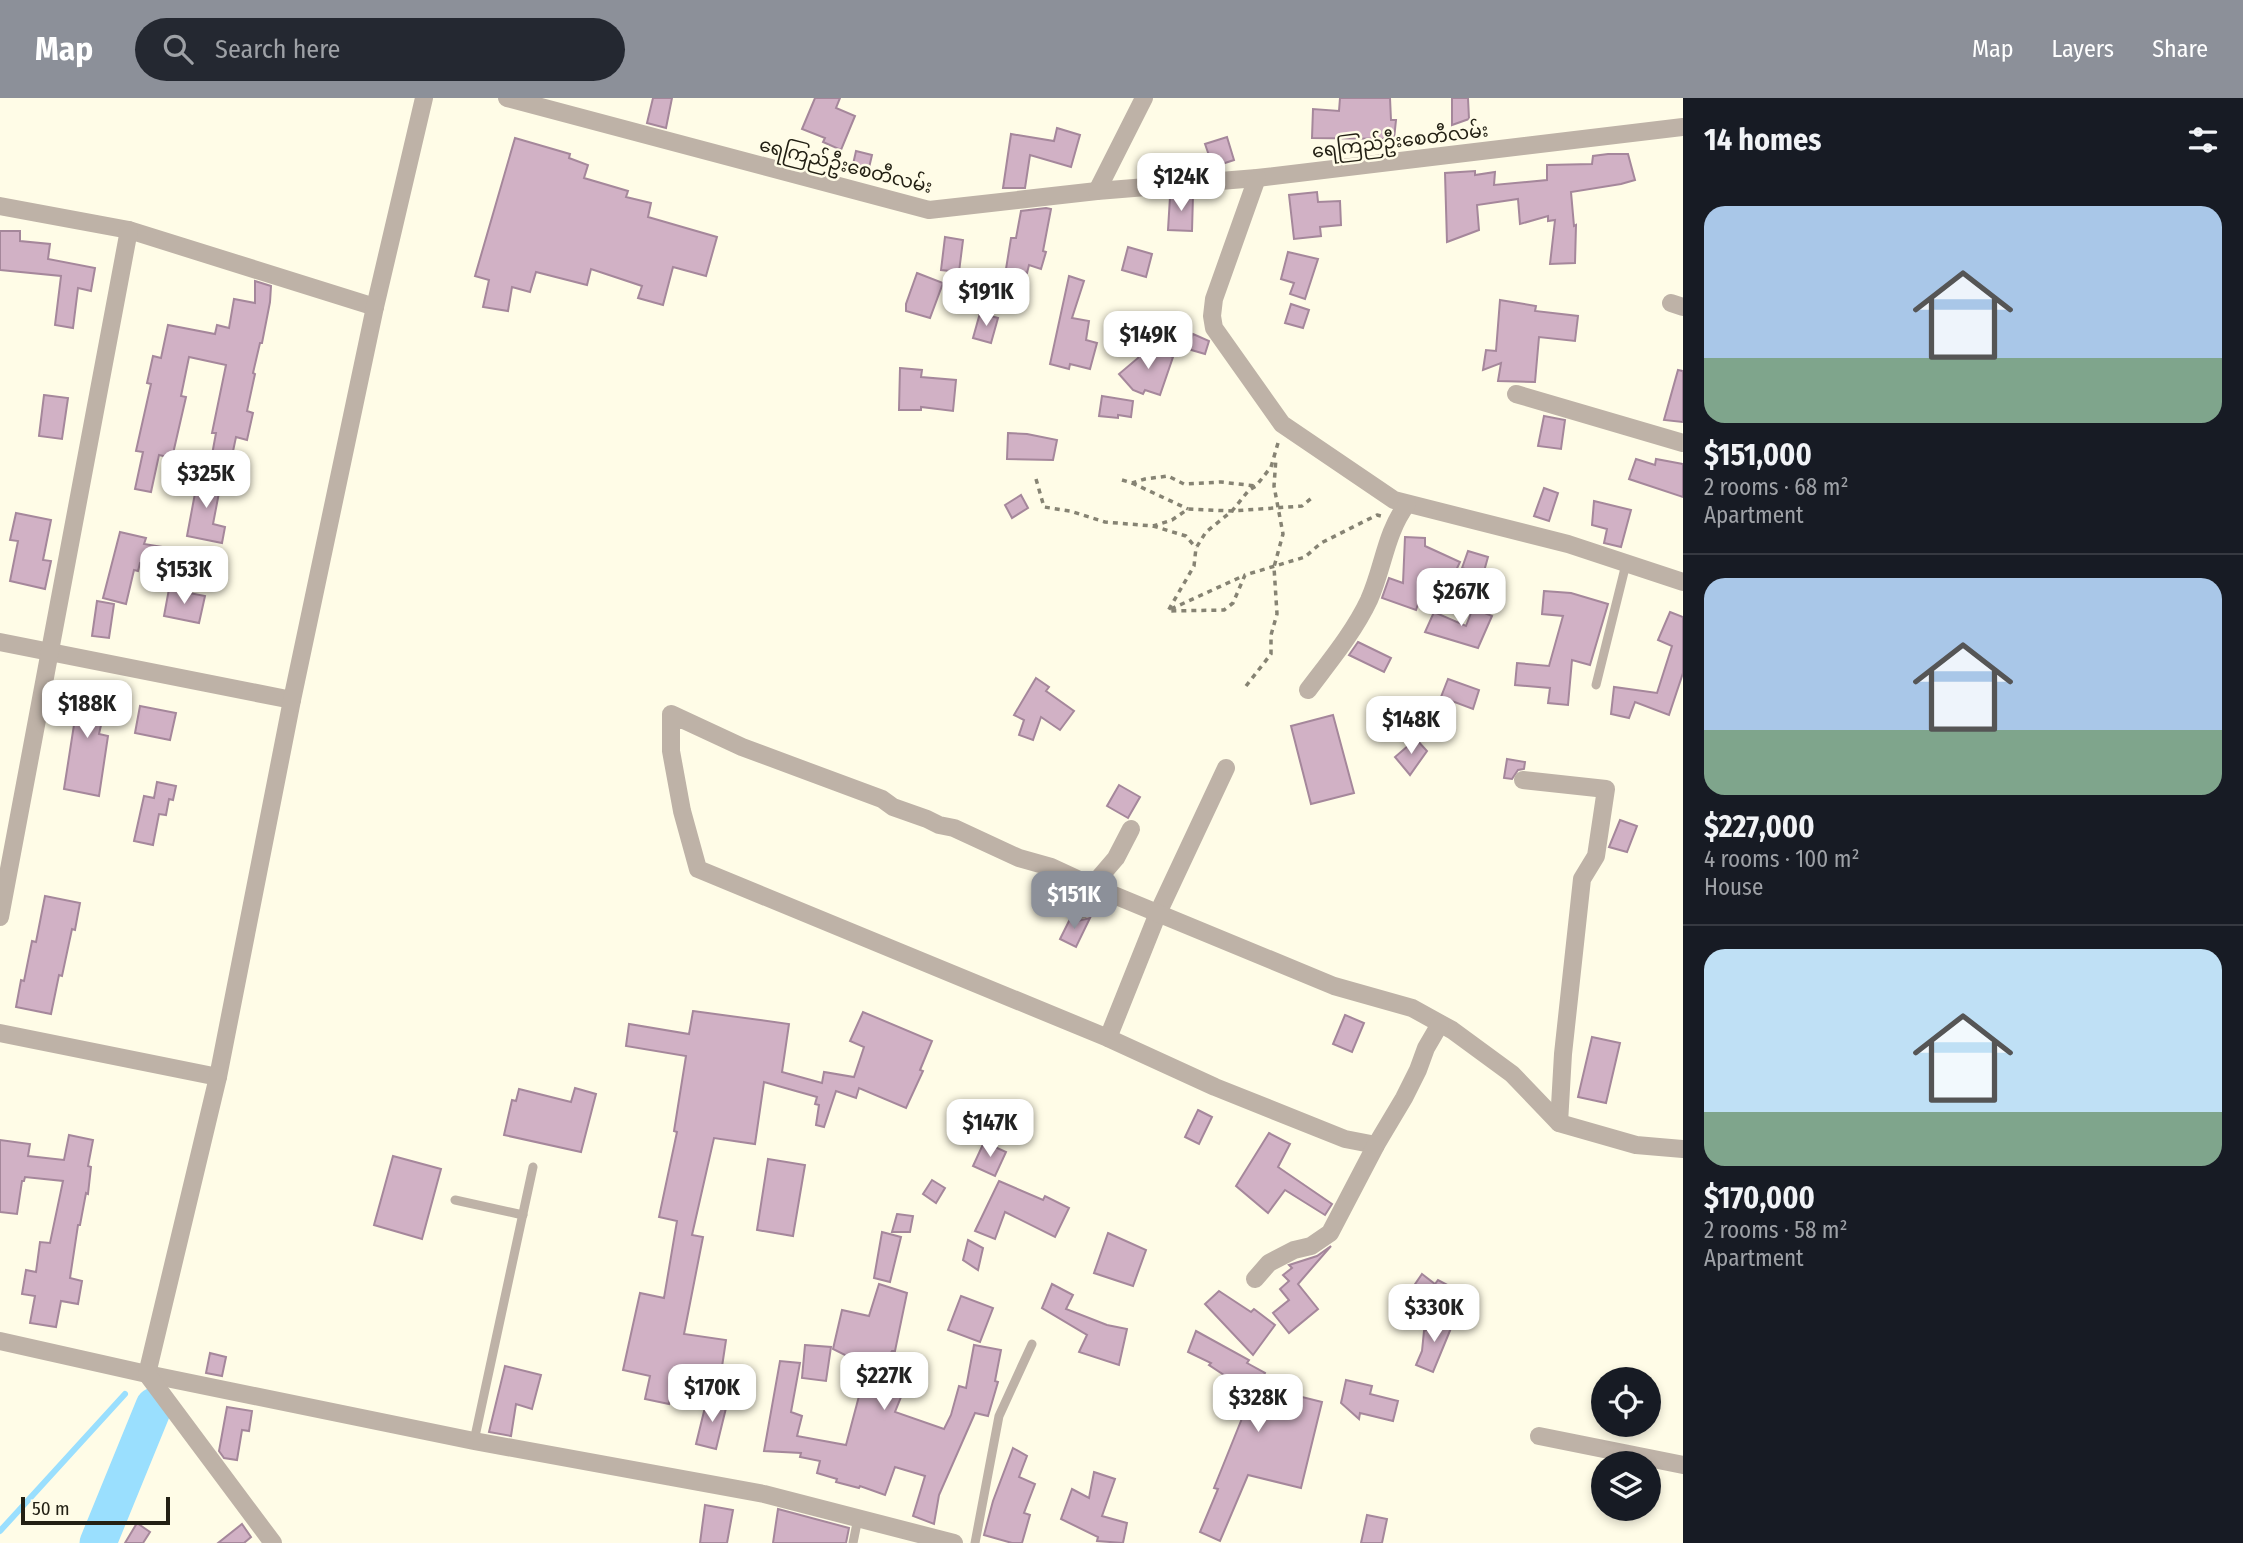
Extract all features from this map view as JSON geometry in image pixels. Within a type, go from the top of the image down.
[{"type":"street","points":[[147,1374],[218,1077],[292,700],[375,307],[424,98]]},
{"type":"street","name":"ရေကြည်ဦးစေတီလမ်း","points":[[507,98],[929,210],[1097,191],[1257,178],[1683,127]]},
{"type":"street","points":[[1097,191],[1144,98]]},
{"type":"street","points":[[1257,178],[1214,299],[1212,316],[1214,328],[1282,424],[1394,500],[1402,510],[1568,544],[1683,582]]},
{"type":"street","points":[[0,206],[129,230],[375,307]]},
{"type":"street","points":[[0,917],[129,230]]},
{"type":"street","points":[[1516,394],[1683,443]]},
{"type":"street","points":[[1308,690],[1368,601],[1383,562],[1390,531],[1402,510]]},
{"type":"street","points":[[0,642],[292,700]]},
{"type":"street","points":[[1376,1145],[1345,1139],[698,869],[682,811],[671,751],[671,714],[742,747],[882,799],[893,807],[954,828],[1003,852],[1051,867],[1334,986],[1412,1008],[1512,1074],[1559,1123],[1636,1145],[1683,1149]]},
{"type":"street","points":[[1108,1038],[1158,913],[1226,768]]},
{"type":"street","points":[[1523,780],[1606,789],[1596,856],[1582,879],[1563,1054],[1559,1123]]},
{"type":"street","points":[[1082,910],[1092,886],[1116,859],[1131,828]]},
{"type":"street","points":[[1255,1279],[1269,1263],[1294,1250],[1311,1247],[1330,1233],[1404,1098],[1440,1024]]},
{"type":"street","points":[[0,1033],[218,1077]]},
{"type":"street","points":[[0,1341],[474,1441],[764,1494],[954,1543]]},
{"type":"street","points":[[147,1374],[273,1543]]},
{"type":"street","points":[[1539,1436],[1683,1465]]},
{"type":"lane","points":[[1596,685],[1626,564]]},
{"type":"lane","points":[[474,1441],[533,1167]]},
{"type":"lane","points":[[455,1200],[523,1215]]},
{"type":"lane","points":[[975,1543],[999,1416],[1032,1344]]},
{"type":"lane","points":[[853,1543],[858,1518]]},
{"type":"path","points":[[1246,686],[1271,654],[1271,635],[1277,614],[1275,567],[1283,534],[1274,486],[1282,424]]},
{"type":"path","points":[[1168,611],[1194,566],[1196,548],[1206,533],[1256,486],[1271,467],[1277,452]]},
{"type":"path","points":[[1132,483],[1168,476],[1184,484],[1221,482],[1256,486]]},
{"type":"path","points":[[1036,479],[1044,507],[1070,511],[1105,522],[1153,526],[1186,536],[1196,548]]},
{"type":"path","points":[[1122,480],[1188,509],[1278,509],[1302,506],[1314,496]]},
{"type":"path","points":[[1153,526],[1172,520],[1188,509]]},
{"type":"path","points":[[1168,611],[1245,575],[1306,556],[1321,543],[1377,515],[1402,510]]},
{"type":"path","points":[[1168,611],[1224,610],[1233,603],[1245,575]]},
{"type":"building","points":[[653,98],[672,98],[666,128],[647,123]]},
{"type":"building","points":[[815,98],[840,98],[836,108],[855,116],[841,150],[823,142],[825,138],[802,129]]},
{"type":"building","points":[[1340,98],[1390,98],[1391,120],[1396,120],[1394,139],[1312,138],[1313,109],[1339,111]]},
{"type":"building","points":[[1452,98],[1468,98],[1469,119],[1452,125]]},
{"type":"building","points":[[1057,128],[1080,135],[1071,167],[1030,155],[1025,188],[1003,188],[1011,134],[1054,141]]},
{"type":"building","points":[[1227,137],[1234,160],[1213,167],[1205,144]]},
{"type":"building","points":[[515,138],[570,154],[569,158],[588,165],[584,178],[628,191],[626,197],[651,203],[648,217],[717,237],[706,276],[673,267],[663,305],[638,298],[642,286],[591,269],[587,285],[536,272],[530,292],[512,287],[508,311],[483,307],[489,280],[475,276]]},
{"type":"building","points":[[856,151],[872,155],[868,172],[852,169]]},
{"type":"building","points":[[1628,154],[1635,180],[1571,192],[1574,226],[1576,225],[1575,263],[1550,264],[1555,220],[1548,221],[1548,216],[1520,224],[1518,199],[1477,205],[1479,230],[1447,242],[1445,173],[1475,171],[1475,175],[1495,172],[1494,185],[1547,180],[1547,165],[1592,164],[1593,156]]},
{"type":"building","points":[[1317,192],[1318,202],[1340,201],[1341,225],[1320,227],[1321,236],[1294,239],[1289,195]]},
{"type":"building","points":[[1193,195],[1192,231],[1168,230],[1170,197]]},
{"type":"building","points":[[1051,209],[1043,251],[1046,252],[1041,269],[1029,265],[1027,273],[1006,269],[1011,238],[1016,238],[1021,211]]},
{"type":"building","points":[[0,231],[20,231],[20,241],[50,244],[48,259],[95,268],[91,291],[78,288],[73,328],[55,325],[61,276],[0,270]]},
{"type":"building","points":[[945,237],[963,240],[959,272],[941,270]]},
{"type":"building","points":[[1128,247],[1152,254],[1146,277],[1122,270]]},
{"type":"building","points":[[1288,252],[1318,259],[1305,299],[1290,294],[1294,283],[1281,279]]},
{"type":"building","points":[[917,273],[943,283],[930,318],[906,311]]},
{"type":"building","points":[[1069,276],[1084,281],[1072,318],[1089,321],[1086,340],[1097,343],[1090,369],[1070,364],[1069,369],[1050,364]]},
{"type":"building","points":[[255,281],[271,286],[270,302],[253,373],[255,374],[247,411],[253,413],[247,440],[236,437],[228,475],[209,471],[216,433],[212,433],[226,365],[189,357],[181,396],[186,397],[172,458],[159,455],[151,492],[135,489],[143,452],[136,451],[151,384],[147,383],[153,356],[161,358],[168,325],[215,334],[217,325],[229,328],[234,299],[255,303]]},
{"type":"building","points":[[1500,300],[1536,306],[1535,311],[1578,316],[1575,341],[1539,337],[1535,382],[1498,381],[1501,363],[1483,370],[1486,350],[1496,351]]},
{"type":"building","points":[[1291,304],[1309,310],[1303,328],[1285,323]]},
{"type":"building","points":[[980,313],[998,318],[991,343],[973,338]]},
{"type":"building","points":[[1193,334],[1209,341],[1205,354],[1188,349]]},
{"type":"building","points":[[1143,345],[1173,357],[1160,395],[1145,390],[1143,394],[1133,390],[1119,374],[1138,358]]},
{"type":"building","points":[[900,368],[922,370],[921,377],[956,380],[953,411],[921,407],[921,410],[899,410]]},
{"type":"building","points":[[1678,370],[1683,371],[1683,422],[1664,420]]},
{"type":"building","points":[[44,395],[68,398],[62,439],[39,436]]},
{"type":"building","points":[[1102,396],[1133,401],[1131,417],[1099,416]]},
{"type":"building","points":[[1544,416],[1565,420],[1561,449],[1538,446]]},
{"type":"building","points":[[1008,433],[1057,440],[1053,460],[1007,459]]},
{"type":"building","points":[[1636,459],[1655,465],[1656,459],[1683,464],[1683,497],[1629,479]]},
{"type":"building","points":[[199,472],[222,477],[213,524],[225,527],[222,543],[187,536]]},
{"type":"building","points":[[1544,488],[1558,493],[1549,521],[1534,516]]},
{"type":"building","points":[[1021,495],[1028,508],[1012,518],[1005,505]]},
{"type":"building","points":[[1594,501],[1631,510],[1621,547],[1604,543],[1607,529],[1592,525]]},
{"type":"building","points":[[16,513],[51,520],[43,560],[51,561],[45,589],[10,581],[18,541],[10,540]]},
{"type":"building","points":[[120,532],[146,538],[144,544],[163,547],[161,566],[140,563],[138,571],[134,570],[126,604],[103,598]]},
{"type":"building","points":[[1405,537],[1425,538],[1425,546],[1460,562],[1451,581],[1429,572],[1416,610],[1382,598],[1389,578],[1403,583]]},
{"type":"building","points":[[1468,551],[1488,557],[1483,575],[1462,568]]},
{"type":"building","points":[[169,589],[205,596],[199,623],[164,616]]},
{"type":"building","points":[[1544,591],[1571,593],[1608,604],[1590,665],[1572,660],[1568,705],[1548,703],[1550,688],[1515,685],[1517,663],[1549,666],[1563,616],[1542,614]]},
{"type":"building","points":[[97,601],[114,604],[109,638],[92,636]]},
{"type":"building","points":[[1473,608],[1492,616],[1478,648],[1425,632],[1434,612],[1466,626]]},
{"type":"building","points":[[1670,612],[1683,617],[1683,673],[1669,715],[1635,702],[1629,718],[1611,714],[1614,687],[1657,693],[1672,646],[1658,640]]},
{"type":"building","points":[[1358,642],[1391,658],[1384,672],[1349,655]]},
{"type":"building","points":[[1036,678],[1049,687],[1046,691],[1074,711],[1060,730],[1041,717],[1033,740],[1019,735],[1024,720],[1014,715]]},
{"type":"building","points":[[1448,679],[1479,690],[1473,709],[1441,697]]},
{"type":"building","points":[[73,683],[109,690],[99,734],[108,736],[99,796],[64,789],[76,712],[68,710]]},
{"type":"building","points":[[140,706],[176,713],[170,740],[135,733]]},
{"type":"building","points":[[1333,715],[1354,793],[1311,804],[1291,726]]},
{"type":"building","points":[[1416,739],[1427,751],[1410,775],[1395,757]]},
{"type":"building","points":[[1507,759],[1525,762],[1524,769],[1518,770],[1512,779],[1504,778]]},
{"type":"building","points":[[157,782],[176,786],[173,800],[169,799],[166,815],[159,814],[153,845],[134,841],[144,796],[154,798]]},
{"type":"building","points":[[1119,785],[1140,797],[1128,818],[1107,806]]},
{"type":"building","points":[[1620,820],[1637,826],[1627,852],[1609,847]]},
{"type":"building","points":[[45,896],[80,903],[62,976],[59,975],[51,1014],[16,1007],[32,941],[36,942]]},
{"type":"building","points":[[1072,915],[1078,921],[1090,918],[1076,947],[1060,939]]},
{"type":"building","points":[[693,1011],[789,1024],[782,1072],[822,1083],[824,1072],[854,1077],[864,1047],[850,1041],[863,1012],[932,1041],[920,1070],[923,1071],[906,1108],[859,1088],[856,1098],[836,1091],[824,1127],[816,1125],[819,1105],[815,1104],[817,1097],[764,1082],[755,1144],[714,1138],[692,1235],[703,1237],[684,1334],[726,1340],[720,1380],[675,1373],[669,1404],[645,1399],[650,1376],[623,1370],[640,1293],[664,1298],[677,1221],[659,1217],[677,1132],[674,1131],[686,1056],[626,1046],[629,1024],[689,1034]]},
{"type":"building","points":[[1345,1015],[1364,1023],[1352,1052],[1333,1044]]},
{"type":"building","points":[[1592,1037],[1620,1043],[1606,1103],[1578,1097]]},
{"type":"building","points":[[575,1088],[596,1094],[581,1152],[504,1135],[512,1100],[516,1101],[519,1089],[571,1102]]},
{"type":"building","points":[[1198,1110],[1212,1117],[1199,1144],[1185,1137]]},
{"type":"building","points":[[1269,1133],[1290,1144],[1278,1167],[1332,1204],[1325,1215],[1285,1190],[1268,1213],[1236,1186]]},
{"type":"building","points":[[69,1135],[93,1140],[88,1166],[91,1167],[88,1194],[86,1193],[78,1225],[70,1278],[82,1281],[78,1304],[61,1301],[56,1327],[30,1323],[35,1296],[22,1294],[26,1270],[36,1272],[40,1242],[50,1243],[63,1181],[25,1177],[17,1214],[0,1212],[0,1140],[30,1144],[28,1156],[64,1160]]},
{"type":"building","points":[[984,1142],[1006,1152],[995,1176],[973,1166]]},
{"type":"building","points":[[393,1156],[441,1169],[422,1239],[374,1225]]},
{"type":"building","points":[[768,1159],[805,1165],[793,1236],[757,1230]]},
{"type":"building","points":[[932,1180],[945,1188],[936,1203],[923,1194]]},
{"type":"building","points":[[999,1181],[1043,1200],[1045,1196],[1069,1208],[1055,1237],[1005,1212],[995,1239],[975,1231]]},
{"type":"building","points":[[897,1214],[913,1216],[910,1232],[892,1232]]},
{"type":"building","points":[[882,1232],[901,1237],[890,1282],[874,1278]]},
{"type":"building","points":[[1108,1233],[1146,1250],[1133,1286],[1094,1273]]},
{"type":"building","points":[[968,1240],[983,1248],[978,1270],[963,1260]]},
{"type":"building","points":[[1331,1246],[1298,1284],[1318,1309],[1289,1333],[1273,1313],[1289,1300],[1280,1289],[1289,1281],[1283,1275],[1292,1268],[1289,1265],[1317,1256]]},
{"type":"building","points":[[1422,1274],[1435,1284],[1438,1280],[1455,1289],[1443,1313],[1411,1290]]},
{"type":"building","points":[[879,1284],[907,1293],[895,1351],[892,1351],[876,1376],[905,1387],[895,1412],[944,1429],[959,1386],[966,1388],[974,1345],[1001,1350],[995,1381],[998,1382],[988,1416],[975,1413],[939,1495],[934,1524],[913,1516],[925,1476],[895,1467],[885,1495],[860,1486],[859,1488],[836,1482],[837,1479],[817,1473],[820,1461],[800,1457],[801,1453],[764,1451],[780,1361],[800,1363],[791,1412],[802,1416],[797,1436],[846,1445],[867,1366],[833,1349],[842,1310],[869,1316]]},
{"type":"building","points":[[1052,1284],[1073,1295],[1066,1309],[1107,1325],[1127,1329],[1119,1365],[1079,1352],[1087,1335],[1042,1308]]},
{"type":"building","points":[[1219,1291],[1251,1312],[1254,1309],[1275,1325],[1253,1355],[1205,1304]]},
{"type":"building","points":[[961,1296],[993,1308],[980,1342],[948,1330]]},
{"type":"building","points":[[1456,1316],[1433,1372],[1416,1365],[1422,1351],[1424,1331]]},
{"type":"building","points":[[1196,1331],[1249,1360],[1247,1363],[1265,1373],[1258,1386],[1322,1402],[1301,1488],[1248,1475],[1220,1541],[1200,1532],[1218,1489],[1214,1488],[1251,1396],[1231,1384],[1233,1381],[1209,1365],[1211,1363],[1188,1352]]},
{"type":"building","points":[[805,1345],[831,1347],[826,1381],[802,1378]]},
{"type":"building","points":[[210,1353],[226,1357],[222,1376],[206,1373]]},
{"type":"building","points":[[505,1366],[541,1375],[532,1409],[516,1404],[511,1436],[489,1432]]},
{"type":"building","points":[[1346,1380],[1372,1386],[1370,1394],[1398,1401],[1393,1421],[1360,1413],[1359,1419],[1341,1403]]},
{"type":"building","points":[[707,1399],[727,1404],[716,1449],[696,1444]]},
{"type":"building","points":[[227,1407],[252,1411],[249,1431],[242,1430],[237,1460],[224,1458],[219,1451]]},
{"type":"building","points":[[1013,1448],[1027,1456],[1019,1477],[1035,1484],[1024,1513],[1030,1515],[1022,1543],[984,1535],[993,1501]]},
{"type":"building","points":[[1094,1472],[1115,1479],[1102,1516],[1127,1523],[1123,1543],[1097,1541],[1098,1537],[1061,1519],[1072,1489],[1089,1498]]},
{"type":"building","points":[[705,1505],[733,1510],[727,1543],[700,1543]]},
{"type":"building","points":[[778,1509],[849,1528],[846,1543],[773,1543]]},
{"type":"building","points":[[1367,1515],[1387,1519],[1382,1543],[1361,1543]]},
{"type":"building","points":[[137,1523],[150,1532],[143,1543],[125,1543]]},
{"type":"building","points":[[242,1524],[251,1537],[244,1543],[218,1543]]},
{"type":"waterway","points":[[0,1531],[125,1394]]},
{"type":"waterway","points":[[98,1543],[154,1406]]}]
